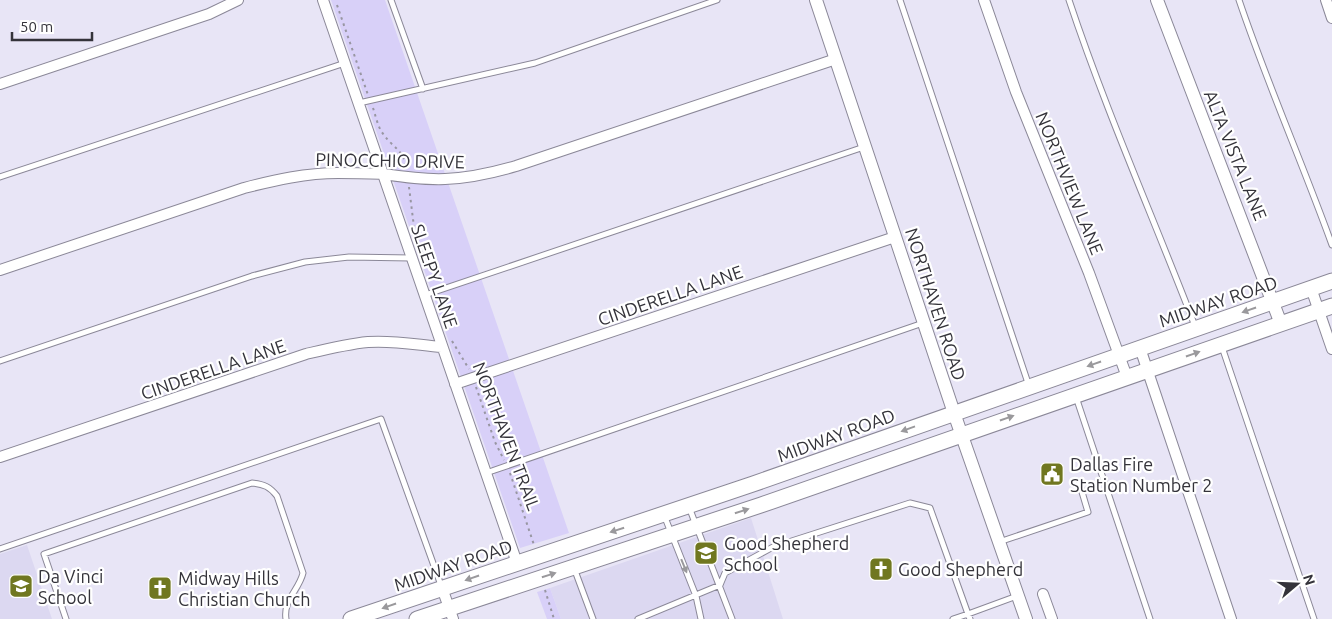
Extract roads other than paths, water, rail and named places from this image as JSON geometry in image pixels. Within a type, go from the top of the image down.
[{"type":"main road","name":"MIDWAY ROAD","points":[[351,619],[664,515],[1332,281]]},
{"type":"main road","points":[[417,619],[451,614],[574,567],[696,527],[1326,308]]},
{"type":"street","points":[[0,84],[209,14],[238,0]]},
{"type":"street","name":"SLEEPY LANE","points":[[323,0],[517,563]]},
{"type":"street","name":"NORTHAVEN ROAD","points":[[816,0],[961,434],[1026,619]]},
{"type":"street","name":"NORTHVIEW LANE","points":[[984,0],[1016,92],[1127,377]]},
{"type":"street","name":"ALTA VISTA LANE","points":[[1157,0],[1281,324]]},
{"type":"street","points":[[1326,0],[1332,18]]},
{"type":"street","name":"PINOCCHIO DRIVE","points":[[0,270],[273,180],[311,174],[338,173],[383,174],[408,179],[443,180],[477,177],[516,166],[836,59]]},
{"type":"street","name":"CINDERELLA LANE","points":[[455,384],[895,237]]},
{"type":"street","points":[[1311,288],[1326,308],[1332,349]]},
{"type":"street","name":"CINDERELLA LANE","points":[[0,457],[306,354],[368,342],[396,342],[442,348]]},
{"type":"street","points":[[1140,348],[1231,619]]},
{"type":"street","points":[[442,588],[451,614]]},
{"type":"street","points":[[1043,594],[1052,619]]},
{"type":"lane","points":[[391,0],[423,88]]},
{"type":"lane","points":[[359,103],[534,63],[717,0]]},
{"type":"lane","points":[[900,0],[1029,387]]},
{"type":"lane","points":[[1069,0],[1131,167],[1196,329]]},
{"type":"lane","points":[[1239,0],[1277,104],[1309,180],[1332,245]]},
{"type":"lane","points":[[0,177],[345,63]]},
{"type":"lane","points":[[424,296],[865,146]]},
{"type":"lane","points":[[0,361],[252,276],[306,262],[349,257],[411,258]]},
{"type":"lane","points":[[486,473],[924,323]]},
{"type":"lane","points":[[1221,344],[1314,619]]},
{"type":"lane","points":[[1075,395],[1150,619]]},
{"type":"lane","points":[[0,549],[381,419],[442,588]]},
{"type":"lane","points":[[66,619],[44,554],[252,482],[270,487],[277,496],[303,574],[301,583],[287,604],[286,619]]},
{"type":"lane","points":[[999,542],[1088,512],[1079,482]]},
{"type":"lane","points":[[638,619],[720,585],[725,573],[773,547],[910,503],[930,508],[969,616]]},
{"type":"lane","points":[[689,506],[732,619]]},
{"type":"lane","points":[[664,515],[696,596],[701,619]]},
{"type":"lane","points":[[574,567],[593,619]]},
{"type":"lane","points":[[953,619],[969,616],[1018,596]]},
{"type":"place","name":"Dallas Fire Station Number 2","points":[[1052,474]]},
{"type":"place","name":"Good Shepherd School","points":[[706,553]]},
{"type":"place","name":"Good Shepherd","points":[[881,569]]},
{"type":"place","name":"Da Vinci School","points":[[21,586]]},
{"type":"place","name":"Midway Hills Christian Church","points":[[160,588]]}]
